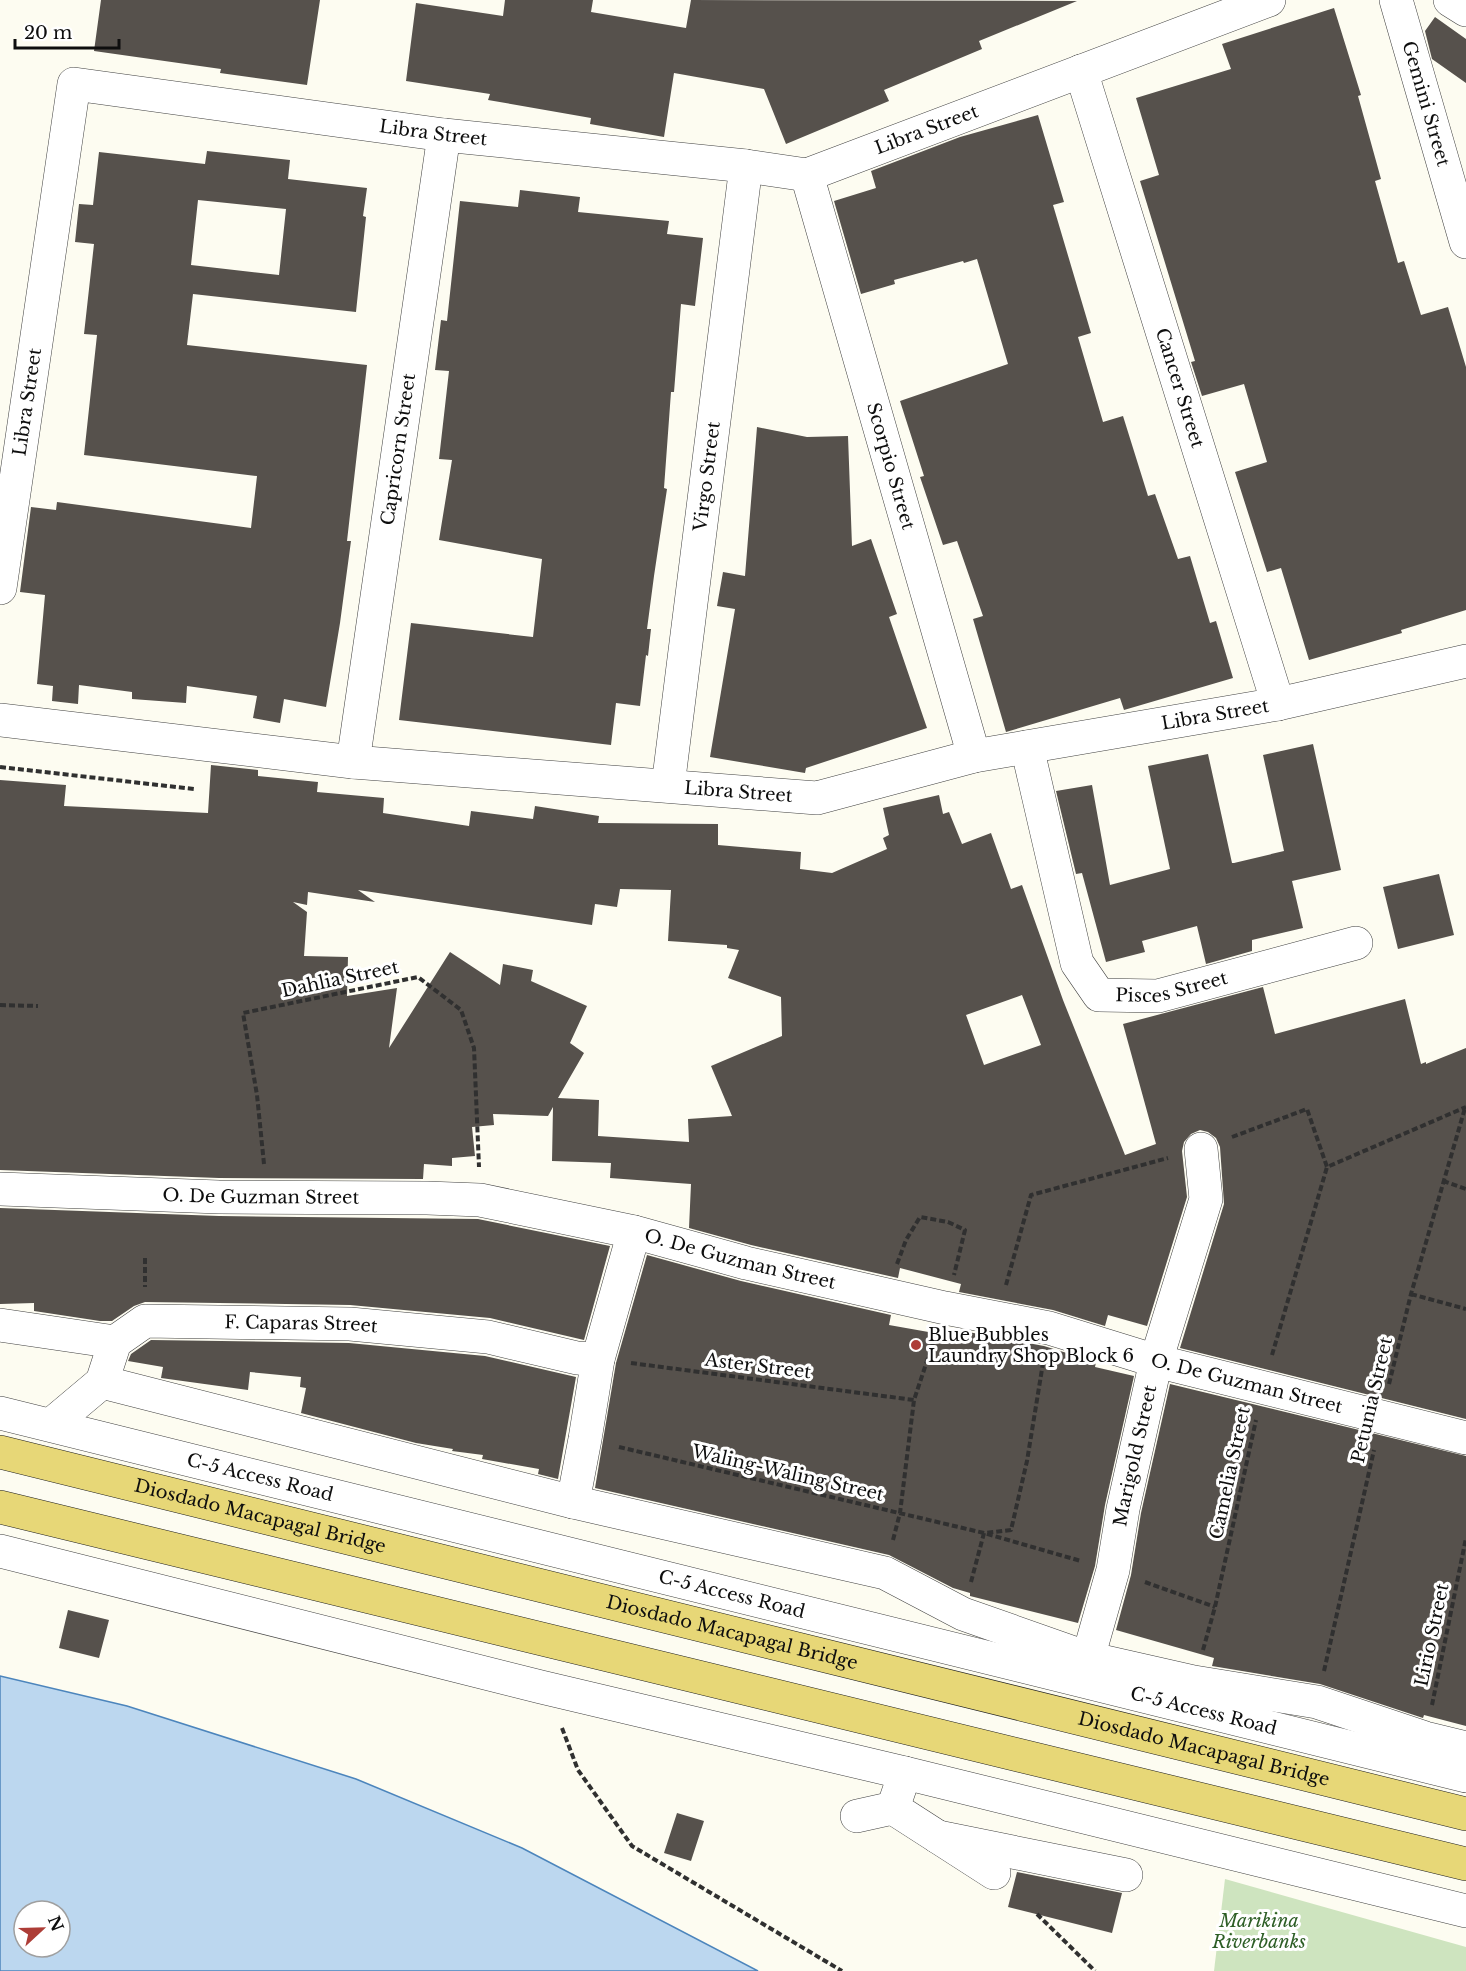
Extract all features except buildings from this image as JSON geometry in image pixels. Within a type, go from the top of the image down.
[{"type":"main road","name":"Diosdado Macapagal Bridge","points":[[0,1452],[1466,1814]]},
{"type":"main road","points":[[0,1507],[1466,1864]]},
{"type":"street","name":"Libra Street","points":[[0,588],[74,84],[444,135],[746,166],[807,176],[1269,0]]},
{"type":"street","name":"Gemini Street","points":[[1395,0],[1466,242]]},
{"type":"street","points":[[1450,0],[1466,10]]},
{"type":"street","name":"Cancer Street","points":[[1081,71],[1278,704]]},
{"type":"street","name":"Capricorn Street","points":[[353,762],[444,135]]},
{"type":"street","name":"Virgo Street","points":[[668,786],[746,166]]},
{"type":"street","name":"Scorpio Street","points":[[807,176],[974,756]]},
{"type":"street","name":"Libra Street","points":[[0,720],[353,762],[817,798],[974,756],[1278,704],[1466,661]]},
{"type":"street","name":"Pisces Street","points":[[1027,747],[1077,963],[1099,995],[1158,996],[1356,943]]},
{"type":"street","name":"Marigold Street","points":[[1088,1658],[1113,1570],[1123,1509],[1156,1361],[1206,1199],[1201,1149]]},
{"type":"street","name":"O. De Guzman Street","points":[[0,1189],[219,1197],[480,1200],[634,1232],[746,1263],[945,1308],[1049,1328],[1156,1361],[1466,1438]]},
{"type":"street","points":[[573,1502],[598,1359],[634,1232]]},
{"type":"street","name":"F. Caparas Street","points":[[115,1342],[145,1321],[350,1323],[488,1337],[577,1358],[598,1359]]},
{"type":"street","points":[[0,1324],[115,1342],[102,1383],[52,1424]]},
{"type":"street","points":[[102,1383],[573,1502],[885,1573],[963,1614],[1088,1658],[1194,1682],[1317,1702],[1425,1738],[1466,1748]]},
{"type":"street","name":"C-5 Access Road","points":[[0,1413],[52,1424],[1466,1776]]},
{"type":"street","points":[[0,1551],[541,1687],[905,1773],[1466,1911]]},
{"type":"street","points":[[893,1808],[905,1773]]},
{"type":"street","points":[[857,1816],[893,1808],[994,1873]]},
{"type":"street","points":[[938,1837],[1126,1875]]},
{"type":"path","points":[[0,767],[194,789]]},
{"type":"path","name":"Dahlia Street","points":[[268,1197],[257,1095],[243,1013],[418,977],[461,1010],[474,1048],[480,1200]]},
{"type":"path","points":[[0,1005],[38,1006]]},
{"type":"path","name":"Petunia Street","points":[[1317,1702],[1411,1294],[1466,1107]]},
{"type":"path","name":"Camelia Street","points":[[1194,1682],[1215,1607],[1263,1388],[1327,1167]]},
{"type":"path","points":[[1443,1182],[1466,1189]]},
{"type":"path","points":[[885,1573],[900,1513],[914,1400],[945,1308],[965,1230],[948,1222],[920,1217],[906,1240],[887,1294]]},
{"type":"path","points":[[1411,1294],[1466,1310]]},
{"type":"path","points":[[963,1614],[984,1533],[1011,1530],[1027,1461],[1049,1328]]},
{"type":"path","name":"Aster Street","points":[[598,1359],[914,1400]]},
{"type":"path","name":"Waling-Waling Street","points":[[585,1439],[984,1533]]},
{"type":"path","name":"Lirio Street","points":[[1425,1738],[1466,1538]]},
{"type":"path","points":[[541,1687],[562,1727],[578,1770],[632,1846],[842,1971]]},
{"type":"path","points":[[1037,1914],[1095,1971]]},
{"type":"green space","name":"Marikina Riverbanks","points":[[1225,1879],[1466,1947],[1466,1971],[1214,1971]]},
{"type":"water","points":[[0,1676],[127,1706],[356,1779],[522,1848],[758,1971],[0,1971]]},
{"type":"place","name":"Blue Bubbles Laundry Shop Block 6","points":[[916,1345]]}]
